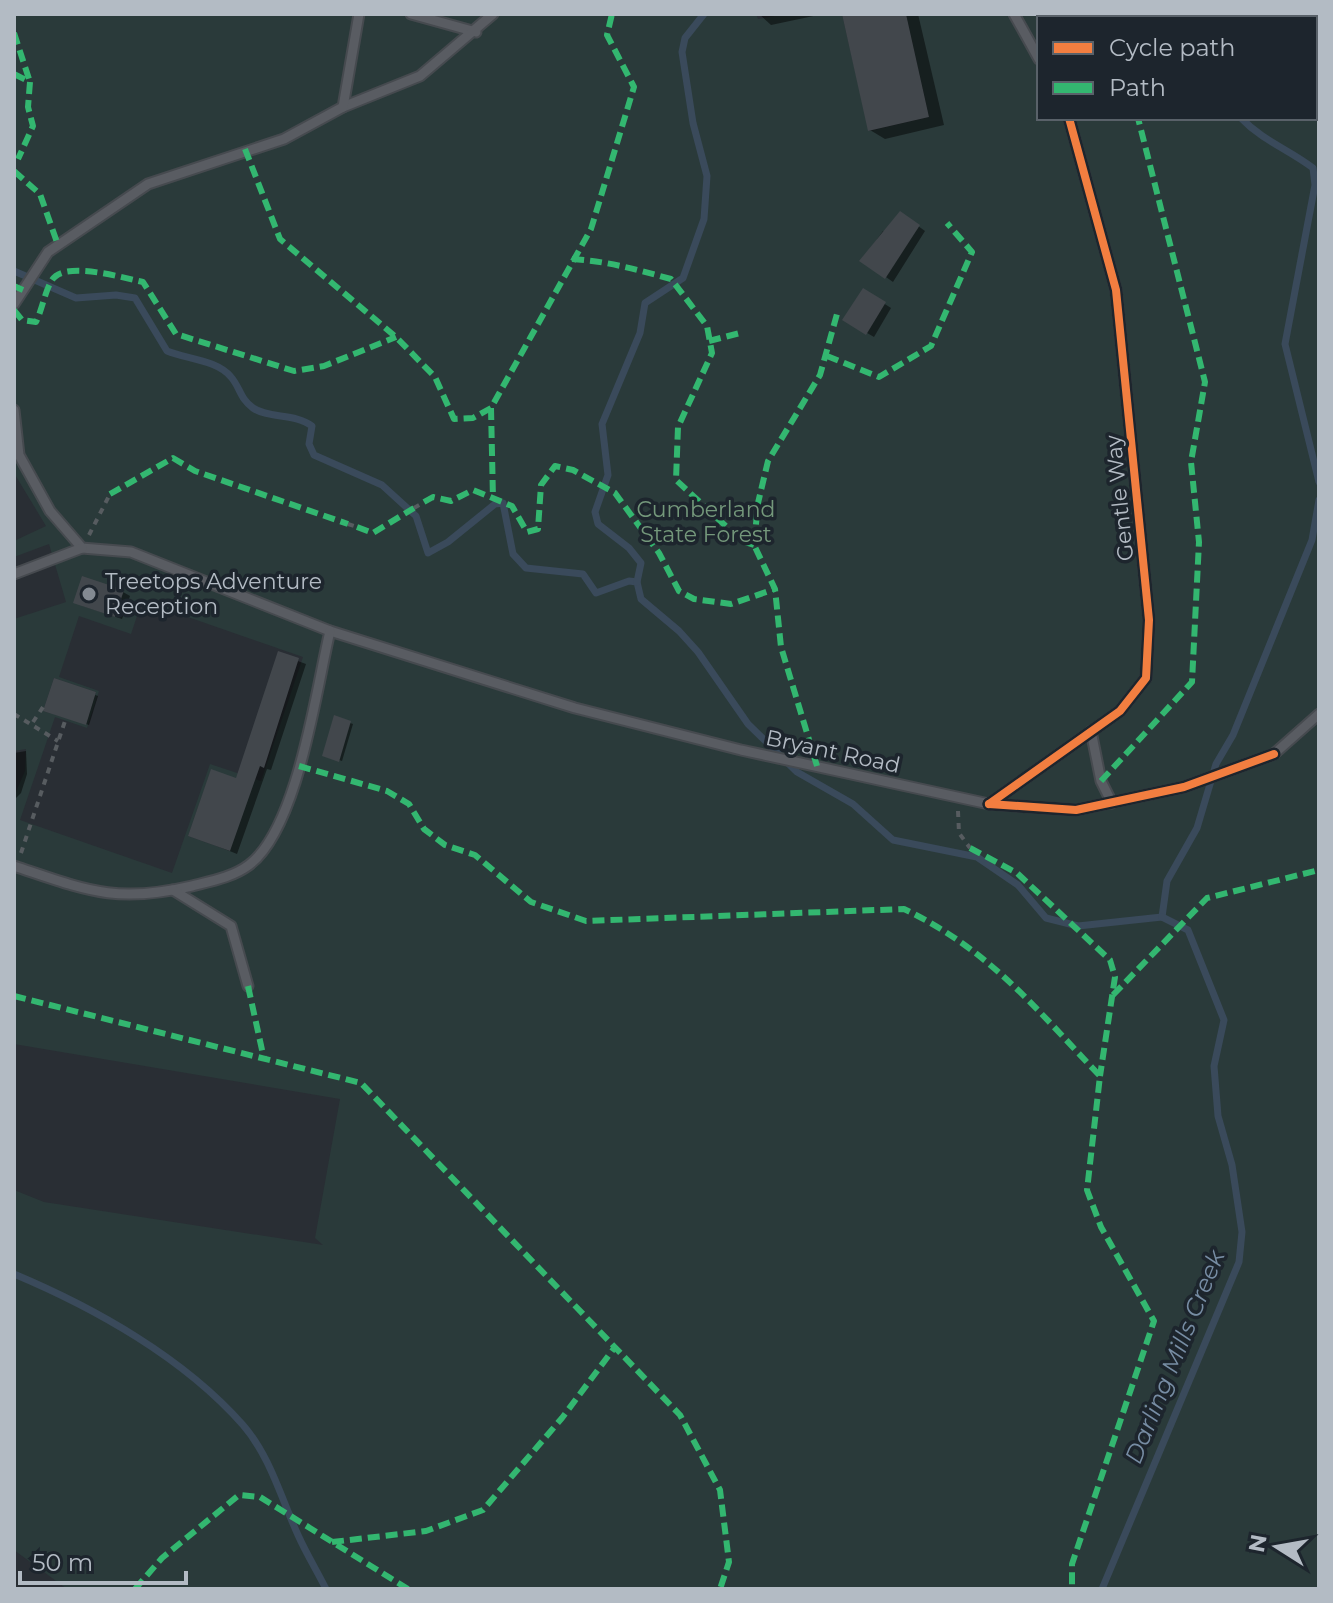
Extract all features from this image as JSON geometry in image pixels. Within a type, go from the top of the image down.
[{"type":"lane","points":[[343,107],[359,14]]},
{"type":"lane","points":[[411,14],[476,32]]},
{"type":"lane","points":[[14,304],[48,252],[148,184],[284,139],[343,107],[420,76],[476,32],[493,14]]},
{"type":"lane","points":[[1014,14],[1037,55]]},
{"type":"lane","name":"Gentle Way","points":[[989,804],[1120,711],[1146,678],[1149,620],[1116,290],[1070,120]]},
{"type":"lane","points":[[14,410],[19,455],[50,511],[82,548],[14,574]]},
{"type":"lane","name":"Bryant Road","points":[[82,548],[131,552],[330,631],[575,708],[741,750],[989,804],[1076,810],[1184,787],[1274,754],[1319,714]]},
{"type":"lane","points":[[15,866],[86,890],[124,897],[225,878],[250,865],[268,844],[290,799],[330,631]]},
{"type":"lane","points":[[1091,731],[1101,781],[1112,803]]},
{"type":"lane","points":[[173,890],[231,926],[248,986]]},
{"type":"path","points":[[82,548],[110,494]]},
{"type":"path","points":[[414,508],[424,502]]},
{"type":"path","points":[[348,524],[357,527]]},
{"type":"path","points":[[33,722],[45,704]]},
{"type":"path","points":[[14,714],[33,722],[58,741]]},
{"type":"path","points":[[15,866],[66,718]]},
{"type":"path","points":[[957,797],[959,833],[970,848]]},
{"type":"green space","name":"Cumberland State Forest","points":[[14,14],[756,14],[758,19],[785,14],[842,14],[869,131],[929,117],[906,14],[1319,14],[1319,1589],[67,1589],[14,1550],[14,1190],[44,1202],[323,1245],[315,1238],[340,1099],[14,1044],[14,796],[25,771],[26,749],[14,751],[14,619],[66,602],[49,544],[14,557],[14,541],[46,526],[14,473]],"holes":[[[142,601],[303,657],[261,781],[210,764],[172,873],[20,820],[55,717],[87,728],[99,691],[59,677],[79,616],[131,634]],[[54,678],[96,692],[86,724],[43,711]],[[211,770],[230,851],[188,836]]]},
{"type":"building","points":[[842,14],[906,14],[929,117],[868,131]]},
{"type":"building","points":[[900,211],[920,225],[885,279],[859,261]]},
{"type":"building","points":[[863,288],[886,302],[866,335],[842,320]]},
{"type":"building","points":[[82,576],[124,590],[115,617],[73,603]]},
{"type":"building","points":[[278,651],[299,658],[264,768],[260,766],[230,851],[188,836],[211,769],[236,778]]},
{"type":"building","points":[[54,678],[96,692],[86,725],[43,711]]},
{"type":"building","points":[[334,715],[351,721],[339,762],[322,756]]},
{"type":"waterway","points":[[637,582],[641,563],[629,548],[598,524],[595,512],[608,475],[602,424],[640,333],[645,303],[683,278],[704,219],[707,176],[693,123],[682,52],[685,38],[704,14]]},
{"type":"waterway","points":[[1243,120],[1313,168],[1315,185],[1285,344],[1319,482]]},
{"type":"waterway","points":[[14,271],[76,298],[116,295],[135,298],[167,351],[210,363],[225,371],[253,408],[267,414],[298,419],[312,426],[309,444],[314,455],[382,485],[416,516],[428,553],[448,542],[495,504],[503,503],[513,554],[526,568],[583,574],[596,593],[629,581],[637,582],[641,599],[679,631],[698,652],[748,724],[797,772],[853,804],[893,840],[977,857],[1018,885],[1046,918],[1078,926],[1162,917]]},
{"type":"waterway","points":[[1162,917],[1167,881],[1197,828],[1216,764],[1233,735],[1312,540],[1319,500]]},
{"type":"waterway","name":"Darling Mills Creek","points":[[1102,1589],[1239,1262],[1242,1232],[1232,1165],[1218,1116],[1214,1066],[1224,1020],[1188,930],[1162,917]]},
{"type":"waterway","points":[[14,1274],[76,1303],[137,1337],[220,1401],[261,1450],[301,1542],[326,1589]]},
{"type":"marked path","points":[[245,149],[280,239],[396,337],[435,377],[454,419],[473,418],[491,408],[591,229],[634,87],[607,35],[612,14]]},
{"type":"marked path","points":[[14,33],[30,82]]},
{"type":"marked path","points":[[14,74],[30,82],[28,107],[33,126],[18,159]]},
{"type":"marked path","points":[[1101,781],[1192,682],[1199,542],[1191,462],[1205,382],[1139,120]]},
{"type":"marked path","points":[[14,171],[40,194],[58,245]]},
{"type":"marked path","points":[[827,356],[879,377],[931,346],[972,252],[947,223]]},
{"type":"marked path","points":[[572,259],[610,264],[671,279],[707,326],[712,353],[678,427],[676,480],[742,541],[754,545]]},
{"type":"marked path","points":[[14,310],[22,320],[36,322],[52,280],[59,274],[81,271],[143,282],[176,334],[294,371],[324,366],[396,337]]},
{"type":"marked path","points":[[14,286],[23,290]]},
{"type":"marked path","points":[[817,766],[781,647],[775,589],[754,545],[758,503],[768,461],[820,375],[837,314]]},
{"type":"marked path","points":[[709,341],[740,333]]},
{"type":"marked path","points":[[491,408],[493,499]]},
{"type":"marked path","points":[[110,494],[173,458],[195,471],[348,524]]},
{"type":"marked path","points":[[424,502],[433,497],[451,501],[473,490],[512,506],[527,532],[538,529],[541,485],[555,466],[573,470],[615,493],[659,553],[679,591],[694,599],[731,604],[775,589]]},
{"type":"marked path","points":[[357,527],[373,533],[414,508]]},
{"type":"marked path","points":[[299,766],[387,791],[409,804],[424,829],[445,845],[475,855],[531,902],[586,921],[904,909],[935,925],[987,962],[1054,1027],[1100,1076],[1087,1190],[1101,1227],[1154,1321],[1072,1564],[1072,1589]]},
{"type":"marked path","points":[[970,848],[1017,873],[1110,960],[1115,977],[1100,1076]]},
{"type":"marked path","points":[[1113,995],[1207,898],[1319,870]]},
{"type":"marked path","points":[[248,986],[264,1059]]},
{"type":"marked path","points":[[14,996],[361,1083],[680,1415],[720,1490],[729,1562],[720,1589]]},
{"type":"marked path","points":[[332,1542],[426,1531],[483,1510],[562,1418],[615,1347]]},
{"type":"marked path","points":[[135,1589],[162,1558],[239,1495],[260,1497],[408,1589]]},
{"type":"cycle path","points":[[989,804],[1120,711],[1146,678],[1149,620],[1116,290],[1070,120]]},
{"type":"cycle path","points":[[989,804],[1076,810],[1184,787],[1274,754]]},
{"type":"place","name":"Treetops Adventure Reception","points":[[89,594]]}]
